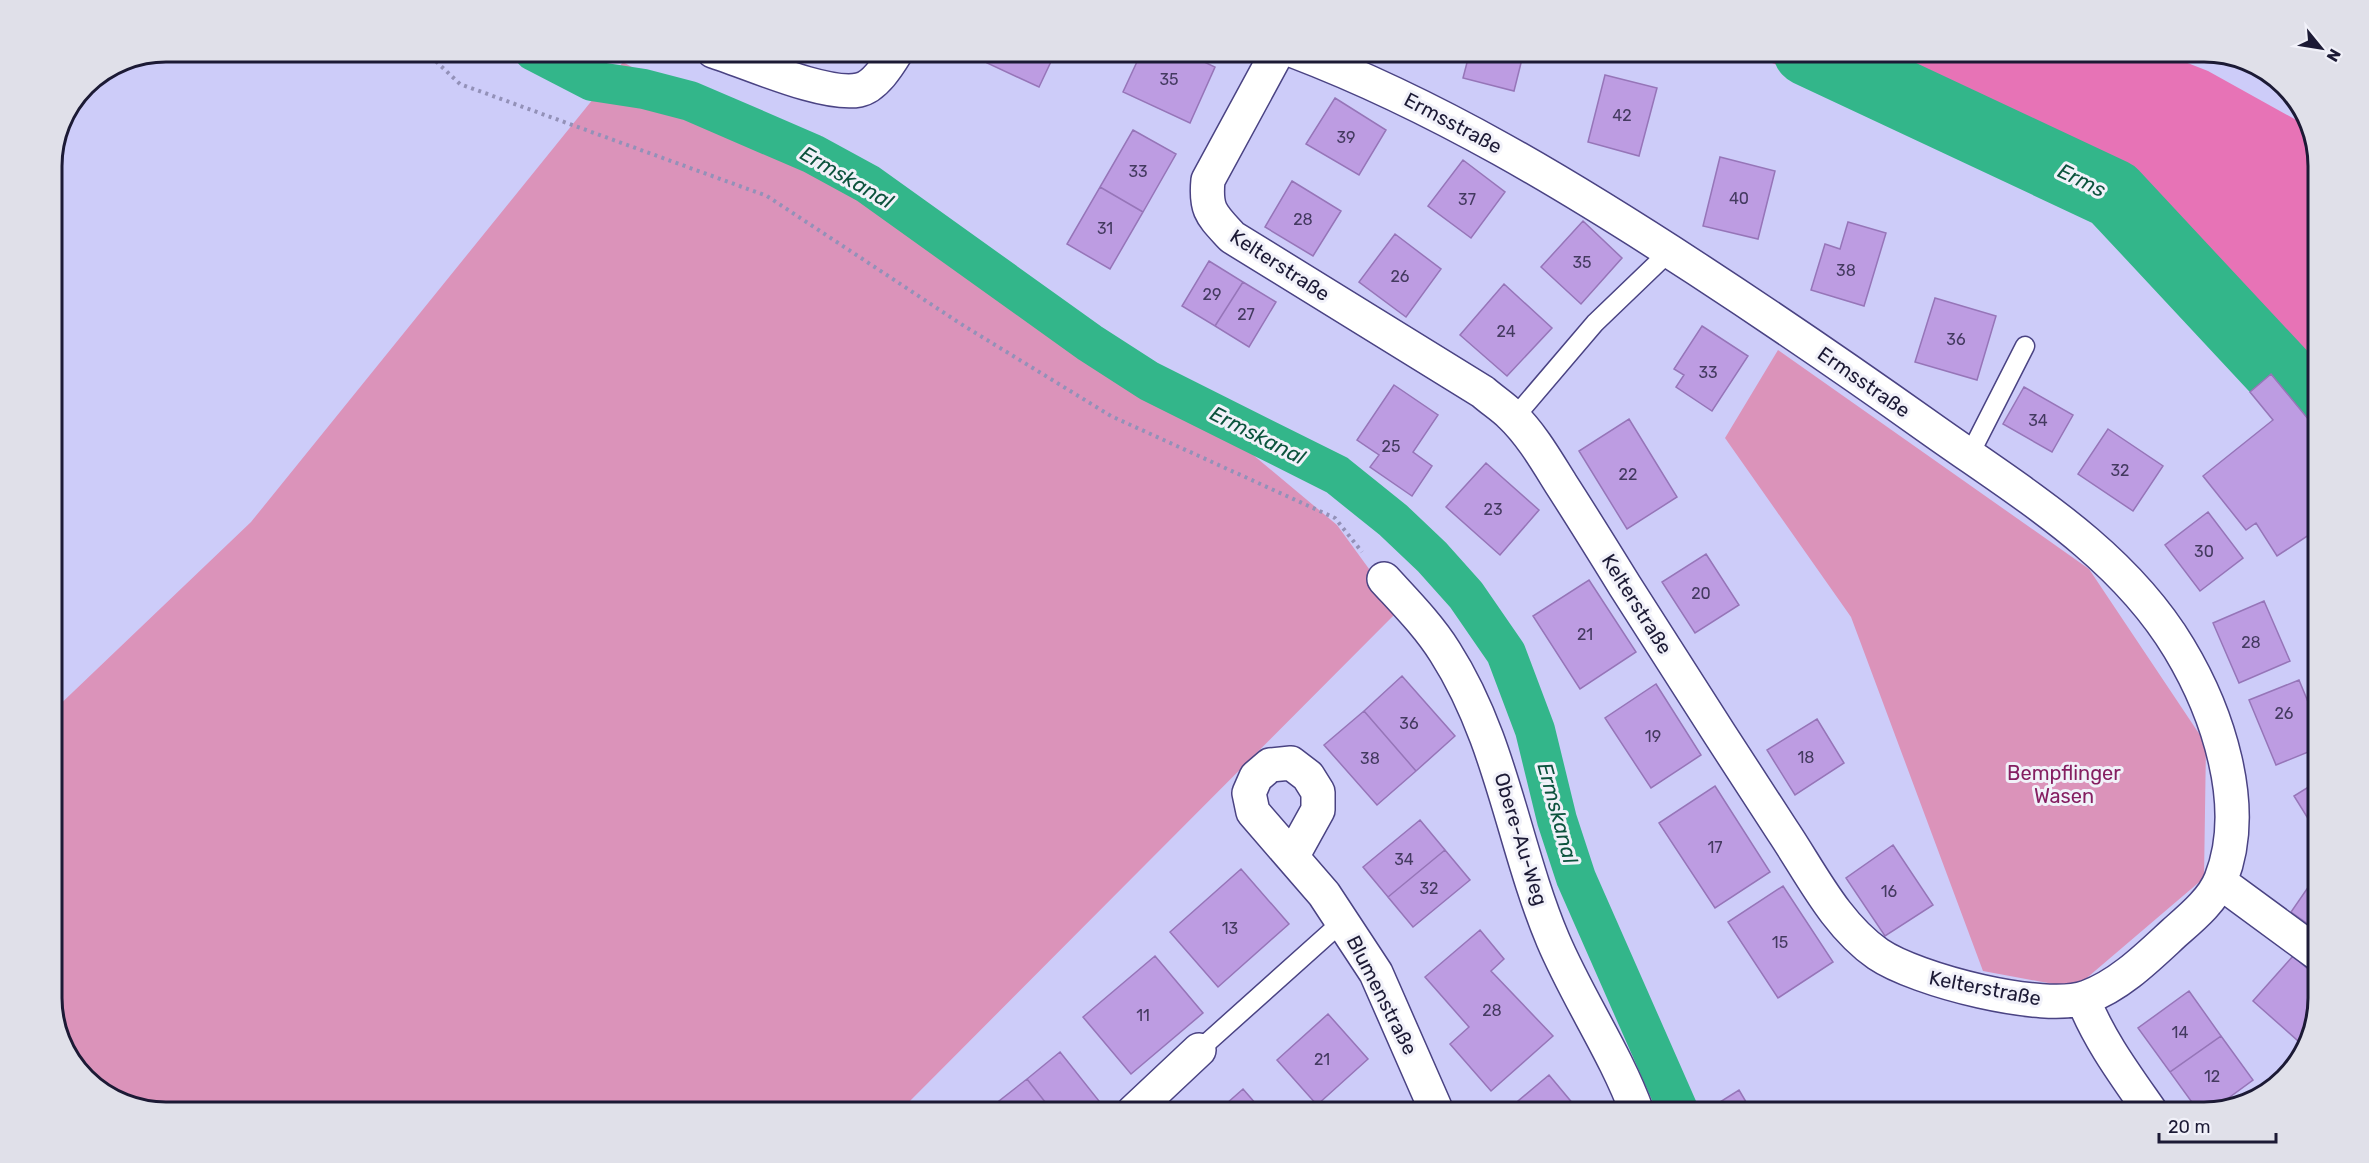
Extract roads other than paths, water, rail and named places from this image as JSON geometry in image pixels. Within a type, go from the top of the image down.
[{"type":"street","points":[[746,62],[834,91],[861,90],[884,71],[890,62]]},
{"type":"street","name":"Kelterstraße","points":[[1272,62],[1208,180],[1205,202],[1215,219],[1232,237],[1483,392],[1514,418],[1548,463],[1725,742],[1850,931],[1879,954],[1911,973],[1958,987],[2045,1002],[2083,999]]},
{"type":"street","name":"Ermsstraße","points":[[1321,62],[1380,86],[1459,124],[1552,176],[1670,251],[1859,377],[2088,542],[2144,599],[2176,642],[2204,693],[2223,745],[2230,792],[2229,842],[2220,882],[2193,916],[2119,980],[2083,999]]},
{"type":"street","name":"Obere-Au-Weg","points":[[1384,579],[1445,651],[1479,717],[1506,787],[1527,863],[1554,942],[1632,1102]]},
{"type":"street","name":"Blumenstraße","points":[[1292,857],[1343,921],[1376,974],[1433,1102]]},
{"type":"street","points":[[2220,882],[2308,947]]},
{"type":"street","points":[[2083,999],[2092,1021],[2139,1102]]},
{"type":"street","points":[[1144,1102],[1199,1050]]},
{"type":"lane","points":[[1514,418],[1595,323],[1670,251]]},
{"type":"lane","points":[[1969,456],[2025,346]]},
{"type":"lane","points":[[1199,1050],[1343,921]]},
{"type":"waterway","name":"Ermskanal","points":[[555,62],[592,81],[644,89],[690,101],[813,154],[868,184],[1090,343],[1149,381],[1337,475],[1393,520],[1432,557],[1466,595],[1506,653],[1535,730],[1557,820],[1576,878],[1675,1102]]},
{"type":"waterway","name":"Erms","points":[[1831,62],[2113,194],[2294,388],[2307,406]]},
{"type":"park label","name":"Bempflinger Wasen","points":[[2064,784]]}]
